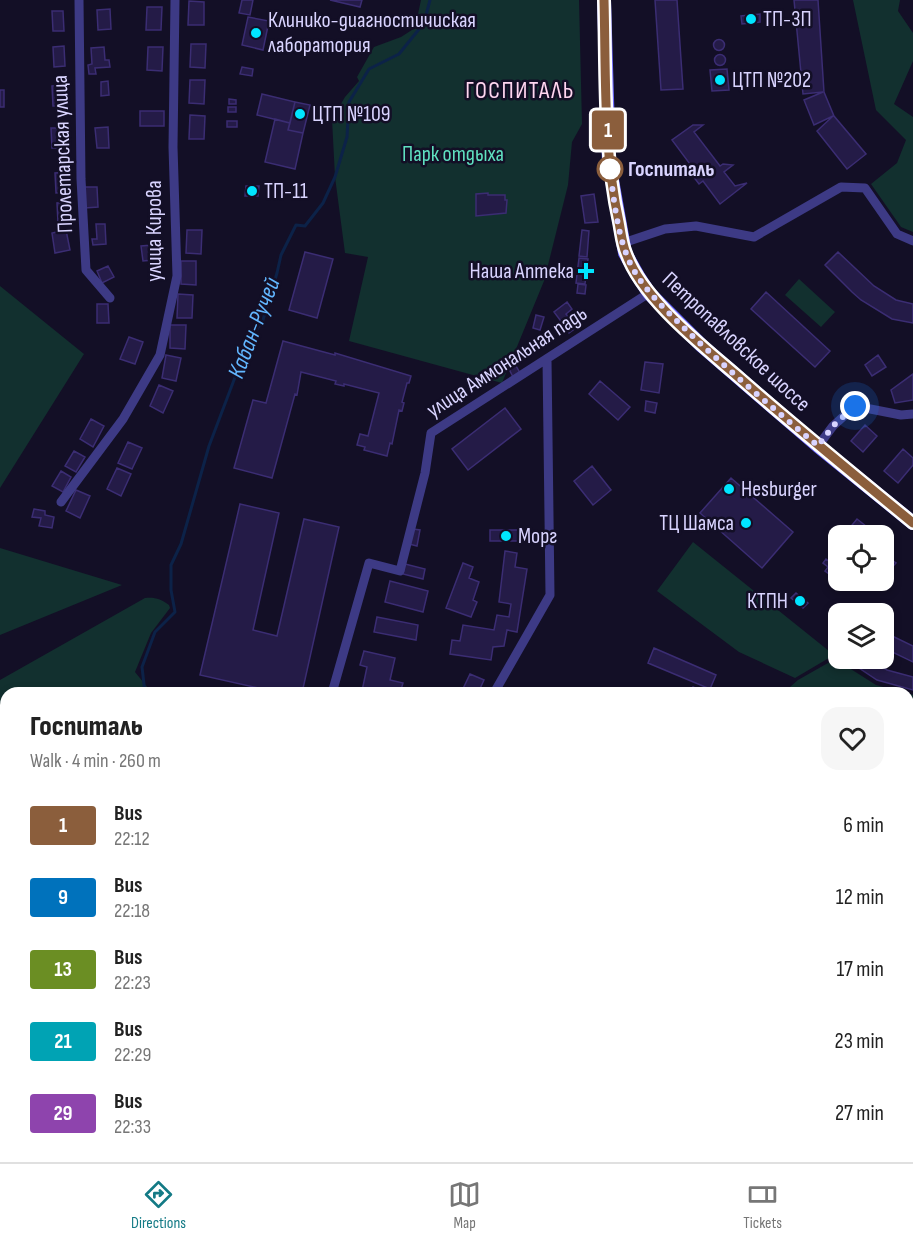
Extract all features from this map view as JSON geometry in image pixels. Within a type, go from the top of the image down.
[{"type":"main road","name":"Петропавловское шоссе","points":[[604,0],[609,163],[623,243],[629,261],[649,293],[702,346],[818,446],[913,522]]},
{"type":"street","name":"Пролетарская улица","points":[[79,0],[81,179],[86,270],[110,298]]},
{"type":"street","name":"улица Кирова","points":[[61,502],[123,419],[160,355],[177,276],[173,147],[175,0]]},
{"type":"street","points":[[623,243],[665,229],[696,226],[754,237],[841,187],[865,188],[897,234],[913,241]]},
{"type":"street","name":"улица Аммональная падь","points":[[334,687],[369,563],[400,571],[425,473],[431,433],[649,293]]},
{"type":"street","points":[[497,687],[550,595],[547,358]]},
{"type":"street","points":[[818,446],[833,426],[855,406],[901,415],[913,414]]},
{"type":"green space","name":"Парк отдыха","points":[[421,0],[579,0],[582,124],[572,142],[568,185],[544,281],[502,383],[349,341],[368,257],[345,253],[335,177],[332,119],[345,97],[359,81],[357,77],[374,47],[401,37],[415,28]]},
{"type":"green space","points":[[853,0],[900,0],[898,11],[913,33],[913,61],[894,104],[913,117],[913,232],[901,227],[871,184],[897,163],[906,140],[876,110]]},
{"type":"green space","points":[[799,279],[835,312],[821,327],[785,295]]},
{"type":"green space","points":[[0,286],[84,354],[0,488]]},
{"type":"green space","points":[[693,542],[828,650],[828,659],[795,678],[739,652],[657,591]]},
{"type":"green space","points":[[0,548],[122,585],[0,635]]},
{"type":"green space","points":[[145,598],[155,598],[169,605],[170,608],[151,633],[135,672],[147,687],[0,687],[0,680]]},
{"type":"green space","points":[[828,663],[828,669],[851,669],[876,685],[884,687],[790,687]]},
{"type":"building","points":[[242,0],[253,0],[250,15],[239,13]]},
{"type":"building","points":[[330,0],[362,0],[360,7]]},
{"type":"building","points":[[655,0],[677,0],[683,89],[661,90]]},
{"type":"building","points":[[794,0],[818,0],[824,92],[834,116],[866,154],[847,169],[817,131],[833,116],[814,125],[804,100],[823,92],[803,94]]},
{"type":"building","points":[[189,1],[204,2],[204,25],[188,25]]},
{"type":"building","points":[[147,7],[162,7],[161,30],[146,30]]},
{"type":"building","points":[[110,9],[111,29],[98,30],[97,10]]},
{"type":"building","points":[[52,11],[63,11],[64,31],[53,31]]},
{"type":"building","name":"ТП-3П","points":[[760,14],[760,22],[742,24],[741,16]]},
{"type":"building","name":"Клинико-диагностичиская лаборатория","points":[[248,17],[269,21],[263,50],[242,45]]},
{"type":"building","points":[[719,39],[725,45],[719,51],[713,45]]},
{"type":"building","points":[[191,44],[206,44],[205,68],[190,67]]},
{"type":"building","points":[[64,46],[65,66],[54,67],[53,47]]},
{"type":"building","points":[[104,47],[105,60],[109,60],[110,67],[95,68],[96,74],[89,74],[88,65],[92,64],[91,48]]},
{"type":"building","points":[[148,47],[163,47],[162,71],[147,70]]},
{"type":"building","points":[[720,54],[726,60],[720,66],[714,60]]},
{"type":"building","points":[[242,67],[253,69],[252,76],[240,74]]},
{"type":"building","name":"ЦТП №202","points":[[727,69],[729,90],[712,91],[710,70]]},
{"type":"building","points":[[190,80],[205,80],[204,104],[189,103]]},
{"type":"building","points":[[108,81],[109,95],[101,96],[101,82]]},
{"type":"building","points":[[63,85],[64,106],[53,106],[52,86]]},
{"type":"building","points":[[0,90],[4,90],[4,107],[0,107]]},
{"type":"building","points":[[262,94],[295,102],[290,123],[257,115]]},
{"type":"building","points":[[229,99],[236,100],[236,104],[229,104]]},
{"type":"building","name":"ЦТП №109","points":[[295,102],[310,105],[303,133],[288,130]]},
{"type":"building","points":[[228,107],[236,107],[236,112],[228,112]]},
{"type":"building","points":[[140,111],[164,111],[164,126],[140,126]]},
{"type":"building","points":[[190,115],[205,116],[204,139],[189,139]]},
{"type":"building","points":[[275,119],[290,123],[288,130],[303,133],[295,169],[265,162]]},
{"type":"building","points":[[227,121],[237,121],[237,127],[227,127]]},
{"type":"building","points":[[693,125],[703,125],[694,132],[720,166],[733,165],[724,172],[735,186],[747,183],[720,204],[703,181],[699,184],[686,167],[690,164],[672,140]]},
{"type":"building","points":[[108,127],[109,148],[97,148],[95,128]]},
{"type":"building","points":[[51,128],[64,128],[65,148],[52,148]]},
{"type":"building","points":[[68,172],[69,192],[56,193],[55,173]]},
{"type":"building","name":"ТП-11","points":[[246,186],[259,186],[258,196],[245,196]]},
{"type":"building","points":[[84,187],[97,187],[98,207],[85,208]]},
{"type":"building","points":[[488,193],[488,195],[505,195],[506,213],[476,216],[476,194]]},
{"type":"building","points":[[594,194],[598,222],[585,223],[581,196]]},
{"type":"building","points":[[70,202],[71,222],[58,223],[57,203]]},
{"type":"building","points":[[96,224],[105,224],[106,244],[93,245],[92,239],[97,239]]},
{"type":"building","points":[[66,230],[70,250],[55,253],[52,233]]},
{"type":"building","points":[[187,230],[202,230],[201,254],[186,253]]},
{"type":"building","points":[[582,230],[589,231],[587,257],[579,256]]},
{"type":"building","points":[[152,245],[153,260],[143,261],[141,246]]},
{"type":"building","points":[[305,252],[333,259],[317,318],[289,310]]},
{"type":"building","points":[[838,252],[874,286],[896,300],[913,304],[913,323],[892,319],[852,292],[825,265]]},
{"type":"building","points":[[579,258],[588,259],[585,284],[576,283]]},
{"type":"building","points":[[181,261],[196,261],[196,285],[181,284]]},
{"type":"building","points":[[108,266],[114,277],[102,283],[97,271]]},
{"type":"building","points":[[578,284],[586,285],[585,294],[577,293]]},
{"type":"building","points":[[766,292],[830,351],[815,367],[751,309]]},
{"type":"building","points":[[178,294],[193,295],[192,318],[177,318]]},
{"type":"building","points":[[567,302],[572,309],[566,314],[570,319],[563,324],[554,312]]},
{"type":"building","points":[[97,304],[108,304],[109,323],[97,323]]},
{"type":"building","points":[[536,315],[544,317],[540,330],[533,328]]},
{"type":"building","points":[[572,320],[577,327],[569,333],[564,326]]},
{"type":"building","points":[[170,325],[186,325],[185,349],[170,348]]},
{"type":"building","points":[[129,337],[143,342],[135,364],[120,359]]},
{"type":"building","points":[[283,341],[335,355],[335,353],[411,376],[407,383],[402,411],[399,410],[392,444],[390,443],[387,456],[364,450],[365,447],[357,445],[360,434],[368,436],[379,393],[344,384],[344,386],[335,384],[336,381],[301,372],[297,395],[295,394],[272,478],[234,468],[253,400],[266,403]]},
{"type":"building","points":[[166,355],[181,358],[176,381],[162,378]]},
{"type":"building","points":[[878,355],[886,367],[872,376],[865,365]]},
{"type":"building","points":[[645,362],[663,364],[659,393],[641,390]]},
{"type":"building","points":[[515,364],[520,373],[513,377],[508,367]]},
{"type":"building","points":[[913,374],[913,400],[895,403],[891,390]]},
{"type":"building","points":[[600,381],[630,407],[618,420],[589,394]]},
{"type":"building","points":[[159,385],[173,391],[163,413],[150,406]]},
{"type":"building","points":[[646,401],[657,403],[655,413],[645,411]]},
{"type":"building","points":[[505,408],[521,429],[468,470],[452,449]]},
{"type":"building","points":[[91,419],[104,426],[93,447],[80,439]]},
{"type":"building","points":[[865,425],[877,436],[863,452],[851,441]]},
{"type":"building","points":[[128,442],[142,448],[132,469],[118,463]]},
{"type":"building","points":[[903,449],[913,458],[913,465],[898,483],[884,471]]},
{"type":"building","points":[[74,451],[85,457],[76,472],[65,466]]},
{"type":"building","points":[[592,466],[611,490],[593,505],[574,481]]},
{"type":"building","points":[[117,468],[131,474],[121,496],[107,489]]},
{"type":"building","points":[[61,471],[71,477],[63,492],[52,486]]},
{"type":"building","name":"ТЦ Шамса","points":[[731,478],[793,532],[762,568],[700,513]]},
{"type":"building","points":[[76,490],[90,496],[80,518],[66,511]]},
{"type":"building","points":[[240,504],[279,513],[253,630],[277,636],[304,519],[339,527],[303,687],[254,687],[200,675]]},
{"type":"building","points":[[34,509],[45,511],[45,515],[54,517],[52,528],[39,526],[41,518],[32,517]]},
{"type":"building","points":[[857,519],[865,525],[852,525]]},
{"type":"building","points":[[413,529],[420,530],[417,546],[409,544]]},
{"type":"building","name":"Морг","points":[[490,530],[522,530],[522,541],[490,541]]},
{"type":"building","points":[[505,551],[517,553],[515,567],[527,569],[517,632],[507,630],[504,646],[493,647],[491,660],[450,654],[452,640],[460,641],[463,625],[494,630],[497,615],[509,617],[511,604],[499,602]]},
{"type":"building","points":[[463,563],[473,567],[469,578],[479,582],[473,600],[477,602],[471,617],[446,608]]},
{"type":"building","points":[[405,564],[425,569],[423,579],[403,574]]},
{"type":"building","points":[[390,581],[428,591],[423,612],[385,602]]},
{"type":"building","name":"КТПН","points":[[796,593],[808,603],[803,608],[791,598]]},
{"type":"building","points":[[377,617],[418,625],[416,640],[374,632]]},
{"type":"building","points":[[894,637],[913,646],[913,662],[894,653]]},
{"type":"building","points":[[654,648],[716,675],[711,687],[705,687],[648,663]]},
{"type":"building","points":[[364,651],[395,658],[390,680],[403,683],[402,687],[363,687],[367,667],[360,665]]},
{"type":"building","points":[[860,669],[886,669],[913,677],[913,687],[902,687],[877,680]]},
{"type":"building","points":[[470,674],[484,680],[481,687],[464,687]]},
{"type":"waterway","name":"Кабан-Ручей","points":[[144,687],[142,667],[155,632],[175,612],[171,590],[171,565],[181,544],[209,446],[248,343],[263,320],[281,255],[296,225],[305,226],[323,203],[335,177],[347,137],[349,102],[369,69],[399,54],[424,23],[430,0]]},
{"type":"bus line","name":"1","points":[[604,0],[609,163],[626,253],[638,276],[649,293],[702,346],[818,446],[913,523]]},
{"type":"place","name":"ТП-3П","points":[[751,19]]},
{"type":"place","name":"Клинико-диагностичиская лаборатория","points":[[256,33]]},
{"type":"place","name":"ЦТП №202","points":[[720,80]]},
{"type":"place","name":"ЦТП №109","points":[[300,114]]},
{"type":"place","name":"Госпиталь","points":[[610,169]]},
{"type":"place","name":"ТП-11","points":[[252,191]]},
{"type":"place","name":"Наша Аптека","points":[[586,271]]},
{"type":"place","name":"Hesburger","points":[[729,489]]},
{"type":"place","name":"ТЦ Шамса","points":[[746,523]]},
{"type":"place","name":"Морг","points":[[506,536]]},
{"type":"place","name":"КТПН","points":[[800,601]]},
{"type":"district","name":"ГОСПИТАЛЬ","points":[[520,90]]},
{"type":"route","points":[[610,169],[609,163],[626,253],[649,293],[702,346],[818,446],[833,426],[855,406]]}]
